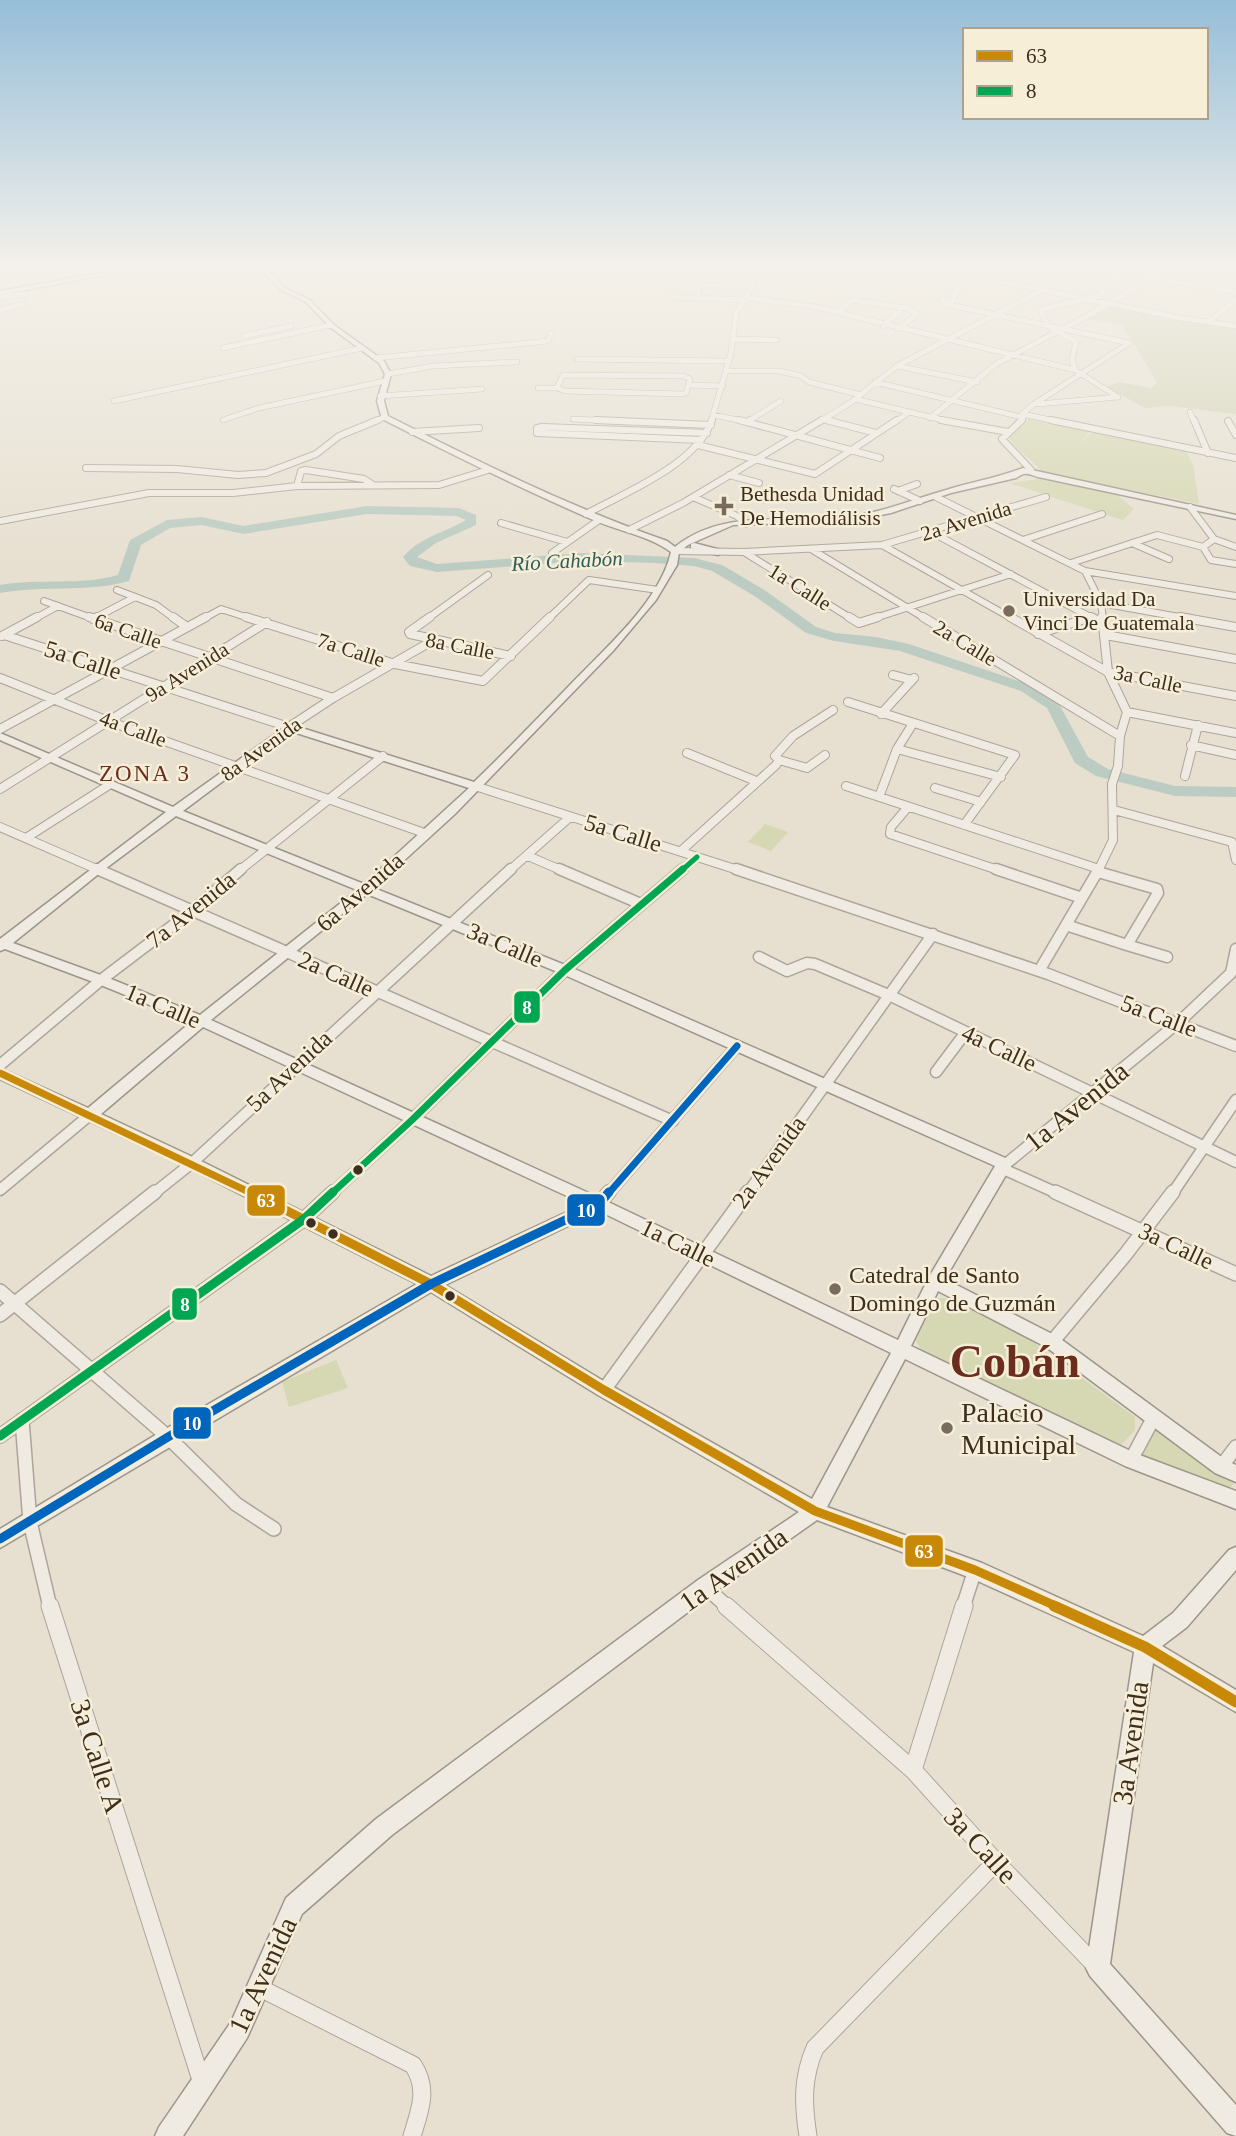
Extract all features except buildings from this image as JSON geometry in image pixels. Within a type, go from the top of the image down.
[{"type":"main road","points":[[383,367],[387,378],[380,396],[379,408],[385,417],[488,470],[599,520],[664,543],[675,553]]},
{"type":"main road","points":[[675,553],[685,543],[745,522],[851,519],[1028,474],[1236,517]]},
{"type":"main road","points":[[675,553],[694,547],[745,522]]},
{"type":"main road","points":[[694,547],[718,552]]},
{"type":"main road","name":"6a Avenida","points":[[91,1114],[201,1021],[368,888],[427,834],[633,623],[658,590],[671,567],[675,553]]},
{"type":"main road","name":"5a Calle","points":[[289,727],[475,786]]},
{"type":"main road","name":"8a Avenida","points":[[1,945],[97,869],[289,727]]},
{"type":"main road","name":"3a Calle","points":[[0,736],[109,785],[565,970],[825,1084],[1003,1166]]},
{"type":"main road","name":"1a Calle","points":[[1,945],[101,979],[201,1021],[599,1204],[1131,1460],[1236,1500]]},
{"type":"main road","points":[[0,1073],[192,1163],[431,1284],[604,1390],[815,1511],[975,1570],[1144,1647],[1236,1702]]},
{"type":"main road","name":"1a Avenida","points":[[167,2136],[239,2030],[294,1906],[384,1827],[705,1587],[815,1511],[934,1282],[1003,1166]]},
{"type":"main road","points":[[0,1539],[168,1437],[431,1284],[599,1204]]},
{"type":"main road","points":[[934,1282],[1052,1342],[1228,1470]]},
{"type":"main road","name":"3a Avenida","points":[[1098,1968],[1144,1647],[1180,1620],[1236,1556]]},
{"type":"main road","name":"3a Calle","points":[[1098,1968],[1236,2123]]},
{"type":"street","points":[[114,401],[275,367]]},
{"type":"street","points":[[223,420],[259,408],[430,367]]},
{"type":"street","points":[[586,514],[676,464],[700,442],[711,425],[727,367]]},
{"type":"street","points":[[629,530],[693,497],[796,436],[858,397],[896,367]]},
{"type":"street","points":[[900,367],[977,382]]},
{"type":"street","points":[[930,418],[993,367]]},
{"type":"street","points":[[1060,367],[1075,370]]},
{"type":"street","points":[[1034,404],[1118,397],[1081,376],[1074,367]]},
{"type":"street","points":[[1028,474],[1003,441],[1005,431],[1023,419],[1022,415],[1034,404],[1095,367]]},
{"type":"street","points":[[726,371],[792,373],[809,382],[908,413],[1005,431]]},
{"type":"street","points":[[538,388],[678,394],[686,393],[690,379],[683,376],[567,374],[560,376],[557,388]]},
{"type":"street","points":[[875,382],[1236,458]]},
{"type":"street","points":[[688,385],[723,386]]},
{"type":"street","points":[[380,396],[482,389]]},
{"type":"street","points":[[747,422],[781,401]]},
{"type":"street","points":[[1190,412],[1208,453]]},
{"type":"street","points":[[539,427],[537,433],[547,435],[700,442],[816,474],[908,413]]},
{"type":"street","points":[[713,415],[880,458]]},
{"type":"street","points":[[86,468],[186,470],[238,475],[266,473],[316,454],[339,436],[385,417]]},
{"type":"street","points":[[573,419],[711,425]]},
{"type":"street","points":[[822,419],[876,433]]},
{"type":"street","points":[[1228,421],[1236,435]]},
{"type":"street","points":[[527,427],[707,433]]},
{"type":"street","points":[[412,432],[479,428]]},
{"type":"street","points":[[297,486],[298,476],[306,470],[364,479],[373,485]]},
{"type":"street","points":[[0,521],[149,494],[233,493],[297,486],[439,485],[488,470]]},
{"type":"street","points":[[729,475],[759,483]]},
{"type":"street","points":[[917,484],[896,490],[920,501]]},
{"type":"street","points":[[941,495],[979,518],[1085,571],[1236,596]]},
{"type":"street","points":[[693,497],[745,522]]},
{"type":"street","name":"2a Avenida","points":[[675,553],[882,545],[933,533],[1046,497]]},
{"type":"street","points":[[1190,507],[1214,539],[1236,547]]},
{"type":"street","points":[[1023,540],[1102,514]]},
{"type":"street","points":[[552,553],[599,520]]},
{"type":"street","points":[[501,523],[567,542]]},
{"type":"street","points":[[933,533],[1104,624]]},
{"type":"street","points":[[1071,562],[1163,535],[1203,547],[1211,560],[1236,564]]},
{"type":"street","points":[[1203,547],[1214,539]]},
{"type":"street","points":[[1132,543],[1169,559]]},
{"type":"street","name":"3a Calle","points":[[882,545],[1108,672],[1236,696]]},
{"type":"street","name":"2a Calle","points":[[810,549],[1120,736]]},
{"type":"street","name":"1a Calle","points":[[744,552],[855,621],[864,622],[907,608]]},
{"type":"street","points":[[1039,971],[1098,871],[1113,840],[1112,785],[1127,712],[1108,672],[1101,603],[1085,571]]},
{"type":"street","points":[[907,608],[1011,574]]},
{"type":"street","name":"8a Calle","points":[[488,575],[409,632],[432,641],[511,656]]},
{"type":"street","points":[[511,656],[592,579],[658,590]]},
{"type":"street","points":[[0,729],[187,627],[156,605],[117,590]]},
{"type":"street","points":[[93,619],[135,597]]},
{"type":"street","name":"6a Calle","points":[[44,601],[159,642],[333,698]]},
{"type":"street","points":[[1101,603],[1236,627]]},
{"type":"street","points":[[2,637],[58,606]]},
{"type":"street","name":"7a Calle","points":[[187,627],[220,609],[395,664],[483,681],[511,656]]},
{"type":"street","points":[[1038,634],[1091,617]]},
{"type":"street","name":"9a Avenida","points":[[0,789],[267,622]]},
{"type":"street","points":[[1105,635],[1236,659]]},
{"type":"street","name":"5a Calle","points":[[2,637],[110,668],[289,727]]},
{"type":"street","name":"8a Avenida","points":[[289,727],[333,698],[432,641]]},
{"type":"street","points":[[881,714],[913,679],[893,675]]},
{"type":"street","name":"4a Calle","points":[[0,678],[108,721],[427,834]]},
{"type":"street","points":[[848,702],[912,725],[1012,752],[1015,758],[964,825]]},
{"type":"street","points":[[825,755],[807,768],[779,761],[775,756],[793,736],[833,710]]},
{"type":"street","points":[[1127,712],[1236,733]]},
{"type":"street","points":[[878,797],[897,749],[912,725]]},
{"type":"street","points":[[1185,776],[1198,725]]},
{"type":"street","points":[[1191,746],[1236,755]]},
{"type":"street","points":[[897,749],[1001,777]]},
{"type":"street","points":[[687,753],[757,781]]},
{"type":"street","name":"7a Avenida","points":[[0,1065],[101,979],[192,911],[267,847],[383,756]]},
{"type":"street","points":[[681,851],[779,761]]},
{"type":"street","points":[[26,838],[109,785]]},
{"type":"street","name":"5a Calle","points":[[475,786],[933,934],[1236,1045]]},
{"type":"street","points":[[846,786],[1158,890],[1127,945]]},
{"type":"street","points":[[935,788],[981,802]]},
{"type":"street","points":[[908,807],[891,827],[890,834],[1082,898]]},
{"type":"street","points":[[1114,810],[1232,842],[1236,860]]},
{"type":"street","name":"5a Avenida","points":[[0,1315],[192,1163],[451,922],[570,817]]},
{"type":"street","name":"2a Calle","points":[[0,827],[673,1121]]},
{"type":"street","points":[[528,856],[641,904]]},
{"type":"street","points":[[0,1436],[304,1219],[412,1120],[565,970],[697,857]]},
{"type":"street","points":[[1066,925],[1167,957]]},
{"type":"street","name":"2a Avenida","points":[[604,1390],[891,996],[933,934]]},
{"type":"street","name":"1a Avenida","points":[[1003,1166],[1179,1022],[1231,973],[1236,949]]},
{"type":"street","name":"4a Calle","points":[[759,957],[788,971],[804,960],[891,996],[1236,1162]]},
{"type":"street","points":[[936,1072],[963,1036],[969,1034]]},
{"type":"street","points":[[599,1204],[737,1046]]},
{"type":"street","points":[[1052,1342],[1100,1288],[1144,1231],[1206,1148],[1236,1100]]},
{"type":"street","name":"6a Avenida","points":[[0,1190],[91,1114]]},
{"type":"street","name":"3a Calle","points":[[1003,1166],[1236,1274]]},
{"type":"street","points":[[0,1291],[168,1437],[236,1504],[274,1529]]},
{"type":"street","points":[[1131,1460],[1154,1417]]},
{"type":"street","name":"3a Calle A","points":[[22,1420],[30,1522],[42,1582],[203,2086]]},
{"type":"street","points":[[1228,1470],[1236,1447]]},
{"type":"street","points":[[913,1770],[975,1570]]},
{"type":"street","name":"3a Calle","points":[[705,1587],[913,1770],[996,1862],[1098,1968]]},
{"type":"street","points":[[808,2136],[802,2091],[805,2069],[816,2048],[996,1862]]},
{"type":"street","points":[[258,1987],[414,2065],[423,2077],[425,2089],[412,2136]]},
{"type":"green space","points":[[1148,367],[1236,367],[1236,414],[1168,406],[1145,408],[1107,387],[1119,382],[1152,388],[1157,382]]},
{"type":"green space","points":[[1030,418],[1091,431],[1073,450],[1093,431],[1185,449],[1193,464],[1199,504],[1043,472],[1009,437]]},
{"type":"green space","points":[[1038,479],[1115,493],[1134,509],[1123,520],[1009,483]]},
{"type":"green space","points":[[765,824],[788,832],[771,851],[748,842]]},
{"type":"green space","points":[[936,1298],[945,1298],[1018,1331],[1135,1417],[1135,1430],[1120,1446],[921,1350],[916,1341]]},
{"type":"green space","points":[[336,1360],[348,1388],[289,1407],[282,1382]]},
{"type":"green space","points":[[1154,1425],[1234,1483],[1230,1488],[1142,1458]]},
{"type":"waterway","name":"Río Cahabón","points":[[0,589],[31,585],[94,584],[124,578],[135,543],[167,524],[202,521],[243,530],[367,510],[459,512],[472,518],[472,522],[416,550],[410,557],[415,563],[437,568],[581,557],[694,562],[717,568],[761,594],[811,630],[834,637],[904,647],[1026,688],[1053,705],[1081,760],[1102,773],[1175,791],[1236,792]]},
{"type":"transit line","name":"8","points":[[0,1436],[304,1219],[412,1120],[565,970],[697,857]]},
{"type":"transit line","name":"10","points":[[0,1539],[168,1437],[431,1284],[599,1204],[737,1046]]},
{"type":"transit line","name":"63","points":[[0,1073],[192,1163],[431,1284],[604,1390],[815,1511],[975,1570],[1145,1647],[1236,1702]]},
{"type":"place","name":"Bethesda Unidad De Hemodiálisis","points":[[724,506]]},
{"type":"place","name":"Universidad Da Vinci De Guatemala","points":[[1009,611]]},
{"type":"place","name":"Catedral de Santo Domingo de Guzmán","points":[[835,1289]]},
{"type":"place","name":"Palacio Municipal","points":[[947,1428]]},
{"type":"district","name":"ZONA 3","points":[[145,773]]},
{"type":"district","name":"Cobán","points":[[1015,1361]]}]
